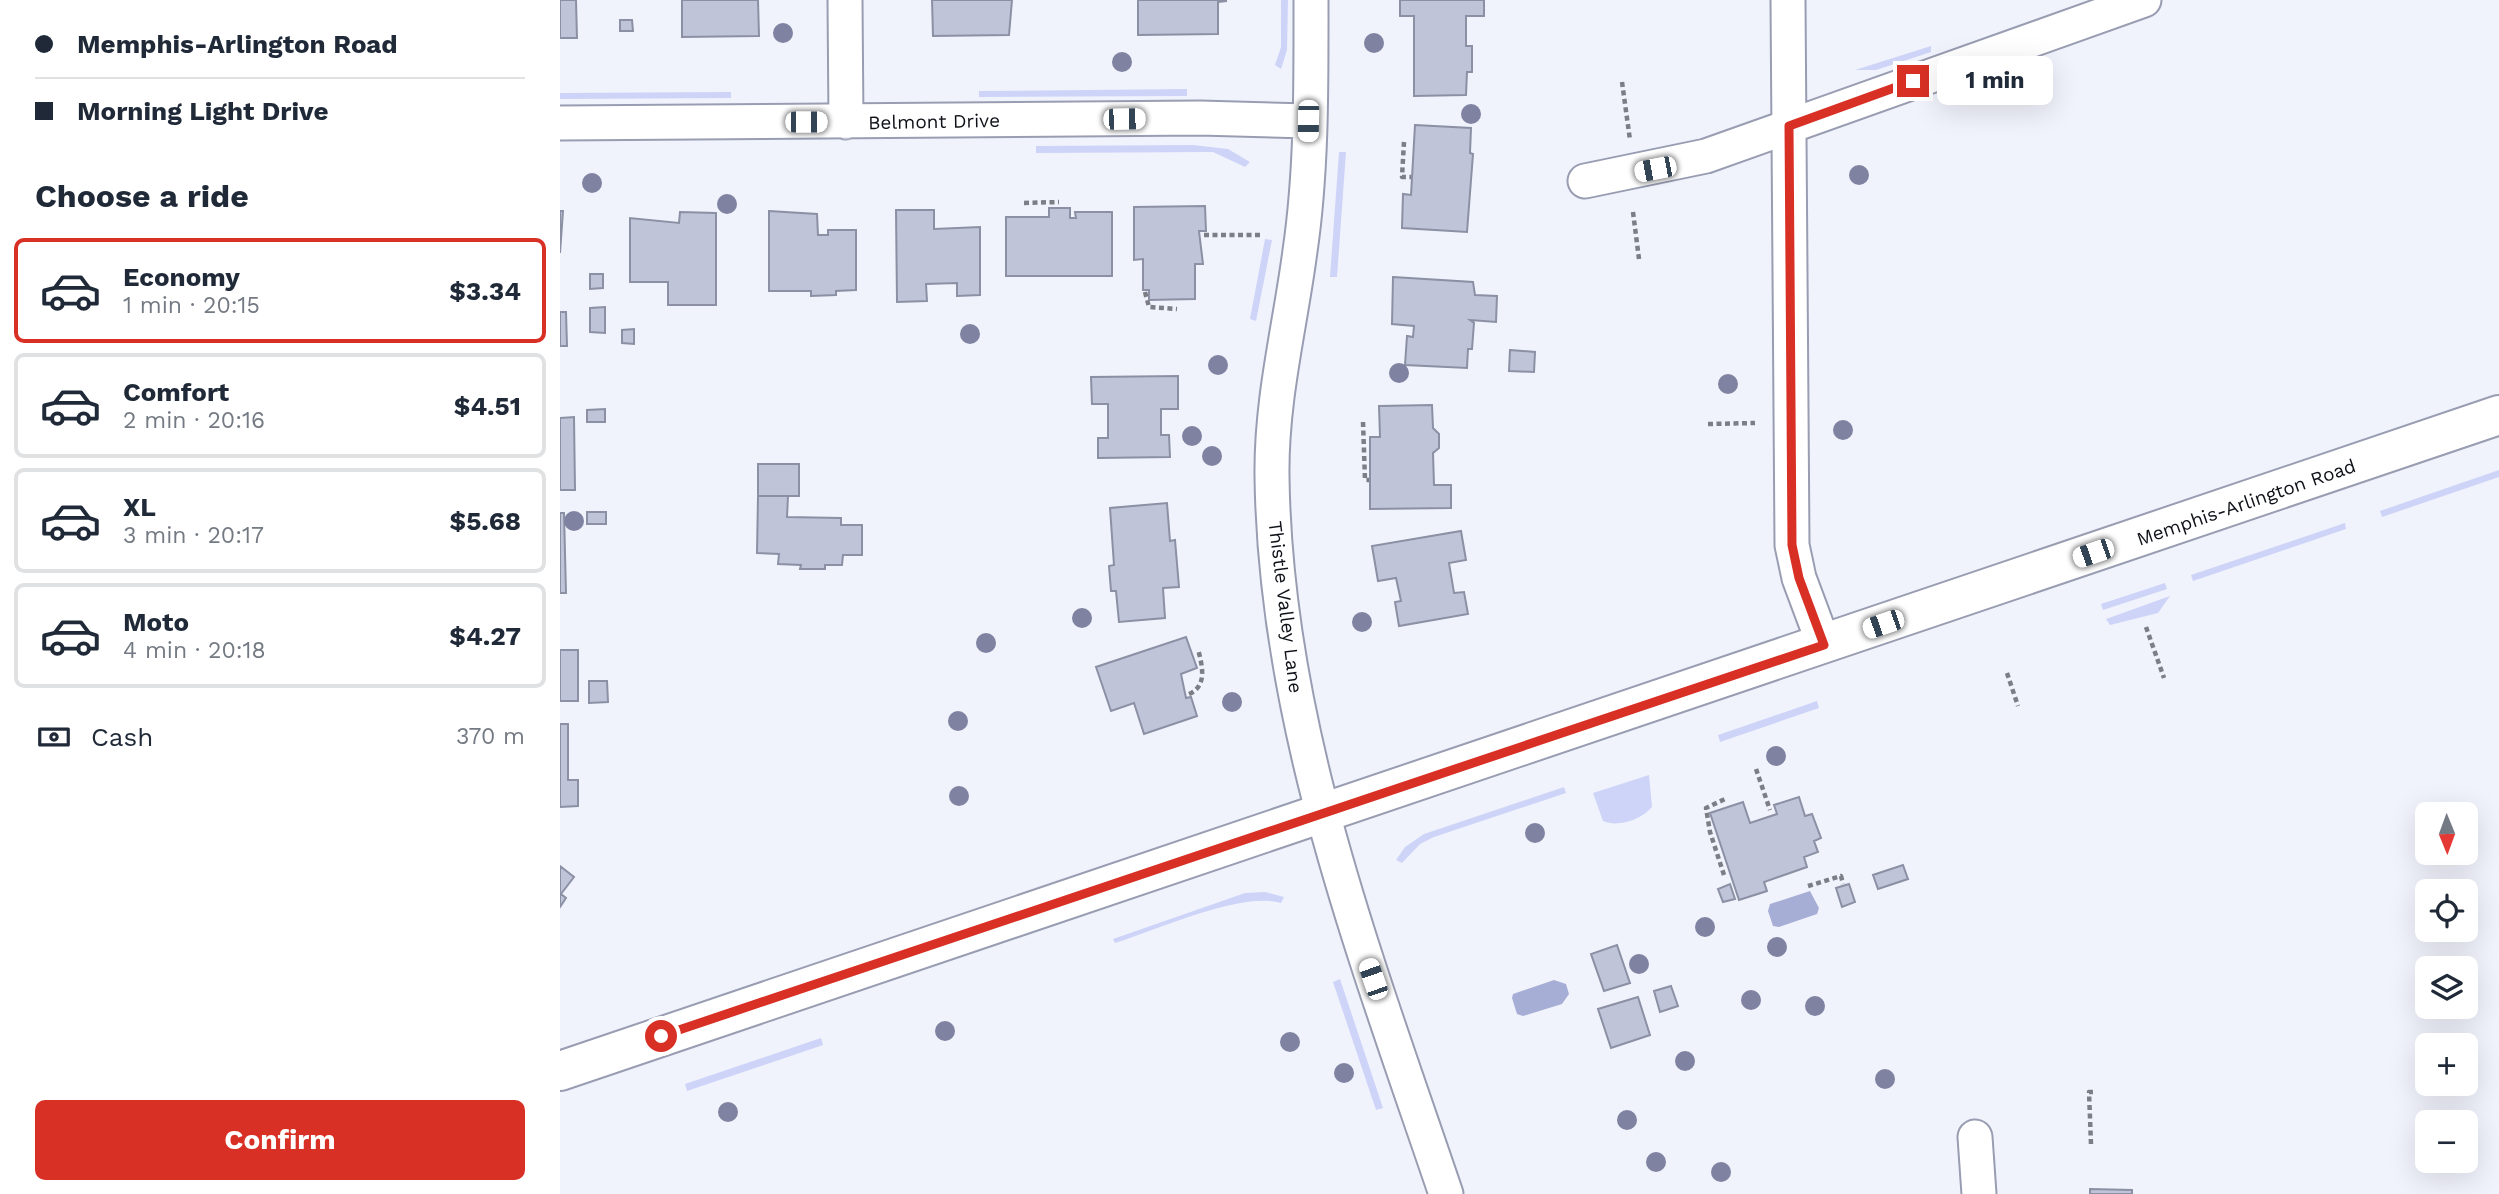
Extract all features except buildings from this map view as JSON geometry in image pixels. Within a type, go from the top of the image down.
[{"type":"street","points":[[845,0],[846,122]]},
{"type":"street","name":"Thistle Valley Lane","points":[[1311,0],[1303,226],[1275,397],[1272,476],[1277,568],[1297,700],[1341,883],[1446,1194]]},
{"type":"street","points":[[1788,0],[1792,545],[1799,578],[1824,645]]},
{"type":"street","points":[[1585,181],[1706,156],[2144,0]]},
{"type":"street","name":"Belmont Drive","points":[[560,123],[1200,118],[1308,121]]},
{"type":"street","name":"Memphis-Arlington Road","points":[[560,1071],[2499,415]]},
{"type":"street","points":[[1975,1137],[1979,1194]]},
{"type":"path","points":[[1622,82],[1630,140]]},
{"type":"path","points":[[1404,142],[1402,177],[1411,177]]},
{"type":"path","points":[[1024,203],[1059,202]]},
{"type":"path","points":[[1633,212],[1639,259]]},
{"type":"path","points":[[1204,235],[1261,235]]},
{"type":"path","points":[[1146,292],[1149,307],[1177,309]]},
{"type":"path","points":[[1363,422],[1365,480],[1369,480]]},
{"type":"path","points":[[1708,424],[1755,423]]},
{"type":"path","points":[[2146,627],[2164,678]]},
{"type":"path","points":[[1189,694],[1195,691],[1202,681],[1198,649]]},
{"type":"path","points":[[2007,673],[2018,706]]},
{"type":"path","points":[[1756,769],[1770,810]]},
{"type":"path","points":[[1724,875],[1710,832],[1706,808],[1725,799]]},
{"type":"path","points":[[1808,886],[1840,876],[1843,884]]},
{"type":"path","points":[[2091,1144],[2089,1093],[2095,1092]]},
{"type":"shaded area","points":[[1281,0],[1288,0],[1287,50],[1281,69],[1275,65],[1281,47]]},
{"type":"shaded area","points":[[1931,46],[1931,52],[1876,70],[1855,70]]},
{"type":"shaded area","points":[[1187,89],[1187,96],[979,97],[979,91]]},
{"type":"shaded area","points":[[731,92],[731,98],[560,99],[560,93]]},
{"type":"shaded area","points":[[1193,145],[1228,149],[1250,162],[1245,167],[1213,152],[1036,153],[1036,146]]},
{"type":"shaded area","points":[[1339,152],[1346,152],[1337,277],[1330,277]]},
{"type":"shaded area","points":[[1265,239],[1272,240],[1256,321],[1250,319]]},
{"type":"shaded area","points":[[2499,470],[2499,477],[2382,517],[2380,511]]},
{"type":"shaded area","points":[[2345,523],[2346,529],[2193,581],[2191,575]]},
{"type":"shaded area","points":[[2165,583],[2167,589],[2103,610],[2101,604]]},
{"type":"shaded area","points":[[2170,596],[2158,613],[2110,625],[2106,619]]},
{"type":"shaded area","points":[[1817,701],[1819,708],[1720,742],[1718,735]]},
{"type":"shaded area","points":[[1649,775],[1652,807],[1629,821],[1603,821],[1593,793]]},
{"type":"shaded area","points":[[1564,787],[1566,793],[1434,837],[1420,844],[1402,863],[1396,860],[1405,847],[1424,834]]},
{"type":"shaded area","points":[[1810,891],[1819,908],[1817,914],[1779,927],[1773,926],[1768,911],[1770,904]]},
{"type":"shaded area","points":[[1265,892],[1284,897],[1281,903],[1244,902],[1175,921],[1115,943],[1113,939],[1245,893]]},
{"type":"shaded area","points":[[1340,979],[1383,1108],[1376,1110],[1333,982]]},
{"type":"shaded area","points":[[1554,980],[1566,984],[1569,994],[1562,1004],[1523,1016],[1517,1014],[1513,994]]},
{"type":"shaded area","points":[[821,1038],[823,1045],[687,1091],[685,1084]]},
{"type":"route","points":[[661,1036],[1824,645],[1794,563],[1792,545],[1789,470],[1789,126],[1913,81]]}]
